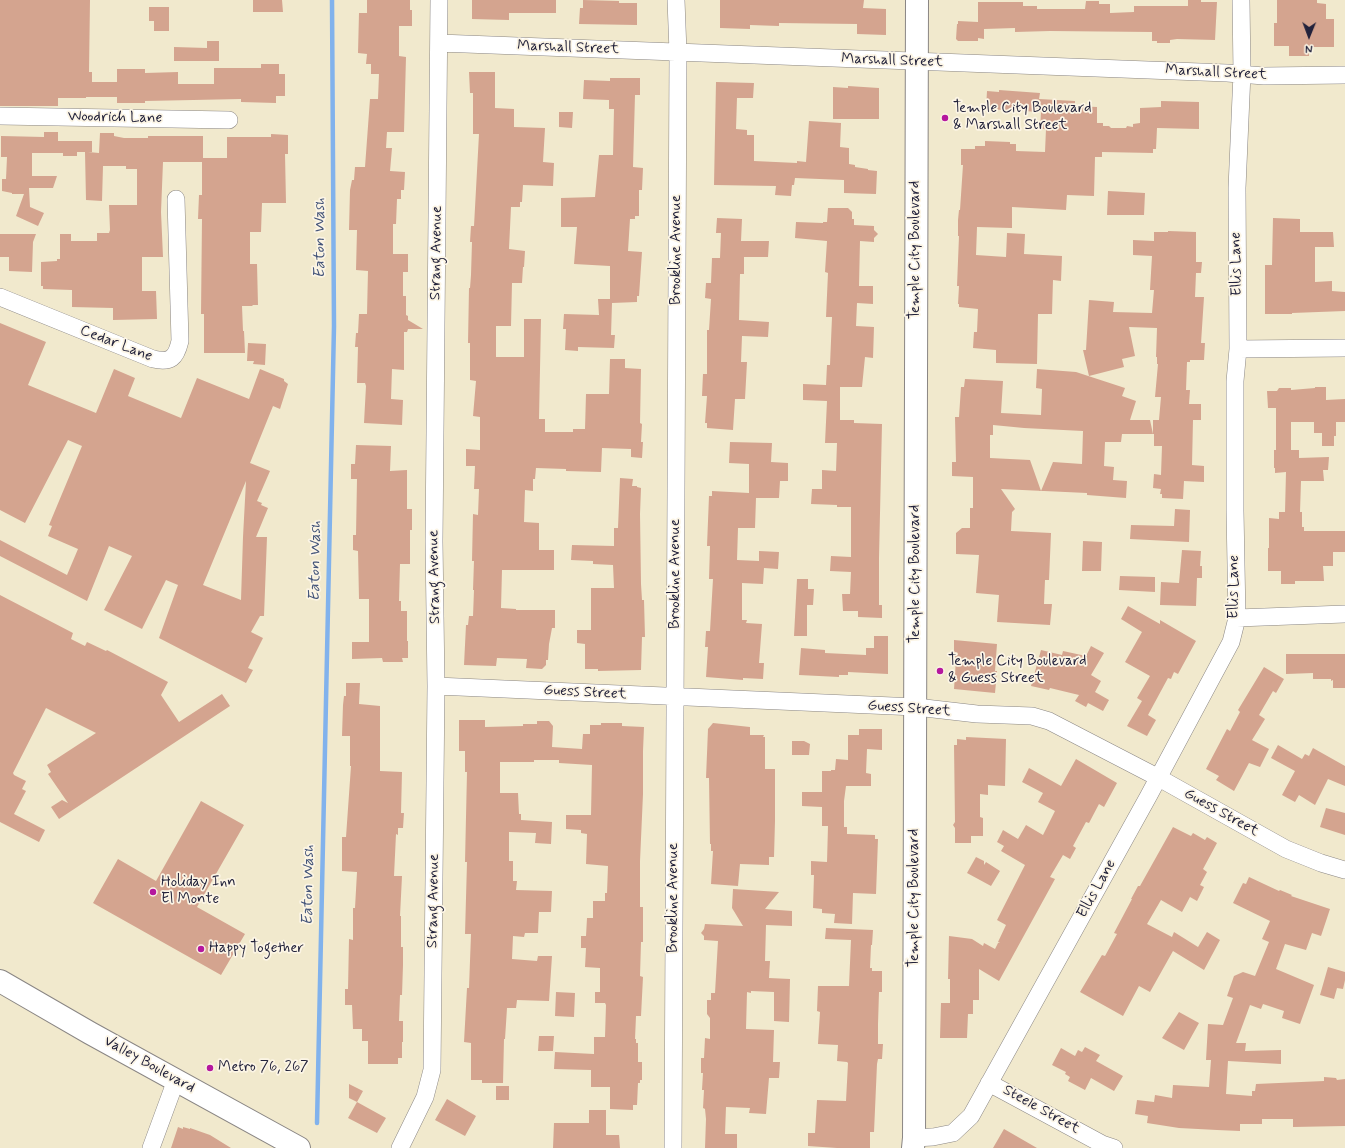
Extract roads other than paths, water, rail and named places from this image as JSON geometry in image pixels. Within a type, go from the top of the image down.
[{"type":"main road","name":"Temple City Boulevard","points":[[914,1143],[917,0]]},
{"type":"main road","name":"Valley Boulevard","points":[[0,981],[90,1033],[298,1147]]},
{"type":"street","name":"Strang Avenue","points":[[400,1148],[425,1097],[432,1070],[436,686],[434,533],[439,0]]},
{"type":"street","name":"Brookline Avenue","points":[[673,1148],[678,52],[676,0]]},
{"type":"street","name":"Ellis Lane","points":[[914,1143],[953,1133],[970,1116],[1159,778],[1231,642],[1237,618],[1235,511],[1235,381],[1238,349],[1236,188],[1242,73],[1241,0]]},
{"type":"street","name":"Marshall Street","points":[[439,43],[1242,73],[1264,76],[1345,75]]},
{"type":"street","name":"Woodrich Lane","points":[[0,116],[229,120]]},
{"type":"street","name":"Cedar Lane","points":[[0,297],[153,359],[162,361],[170,359],[177,353],[180,341],[176,199]]},
{"type":"street","points":[[1238,349],[1345,348]]},
{"type":"street","points":[[1237,618],[1345,614]]},
{"type":"street","name":"Guess Street","points":[[436,686],[675,698],[916,707],[977,714],[1032,716],[1049,721],[1159,778],[1286,849],[1321,863],[1345,870]]},
{"type":"street","points":[[151,1148],[176,1080]]},
{"type":"street","name":"Steele Street","points":[[989,1082],[1102,1144],[1114,1148]]},
{"type":"waterway","name":"Eaton Wash","points":[[317,1123],[334,326],[332,0]]},
{"type":"place","name":"Temple City Boulevard & Marshall Street","points":[[945,118]]},
{"type":"place","name":"Temple City Boulevard & Guess Street","points":[[940,671]]},
{"type":"place","name":"Holiday Inn El Monte","points":[[153,892]]},
{"type":"place","name":"Happy Together","points":[[201,949]]},
{"type":"place","name":"Metro 76, 267","points":[[210,1068]]}]
